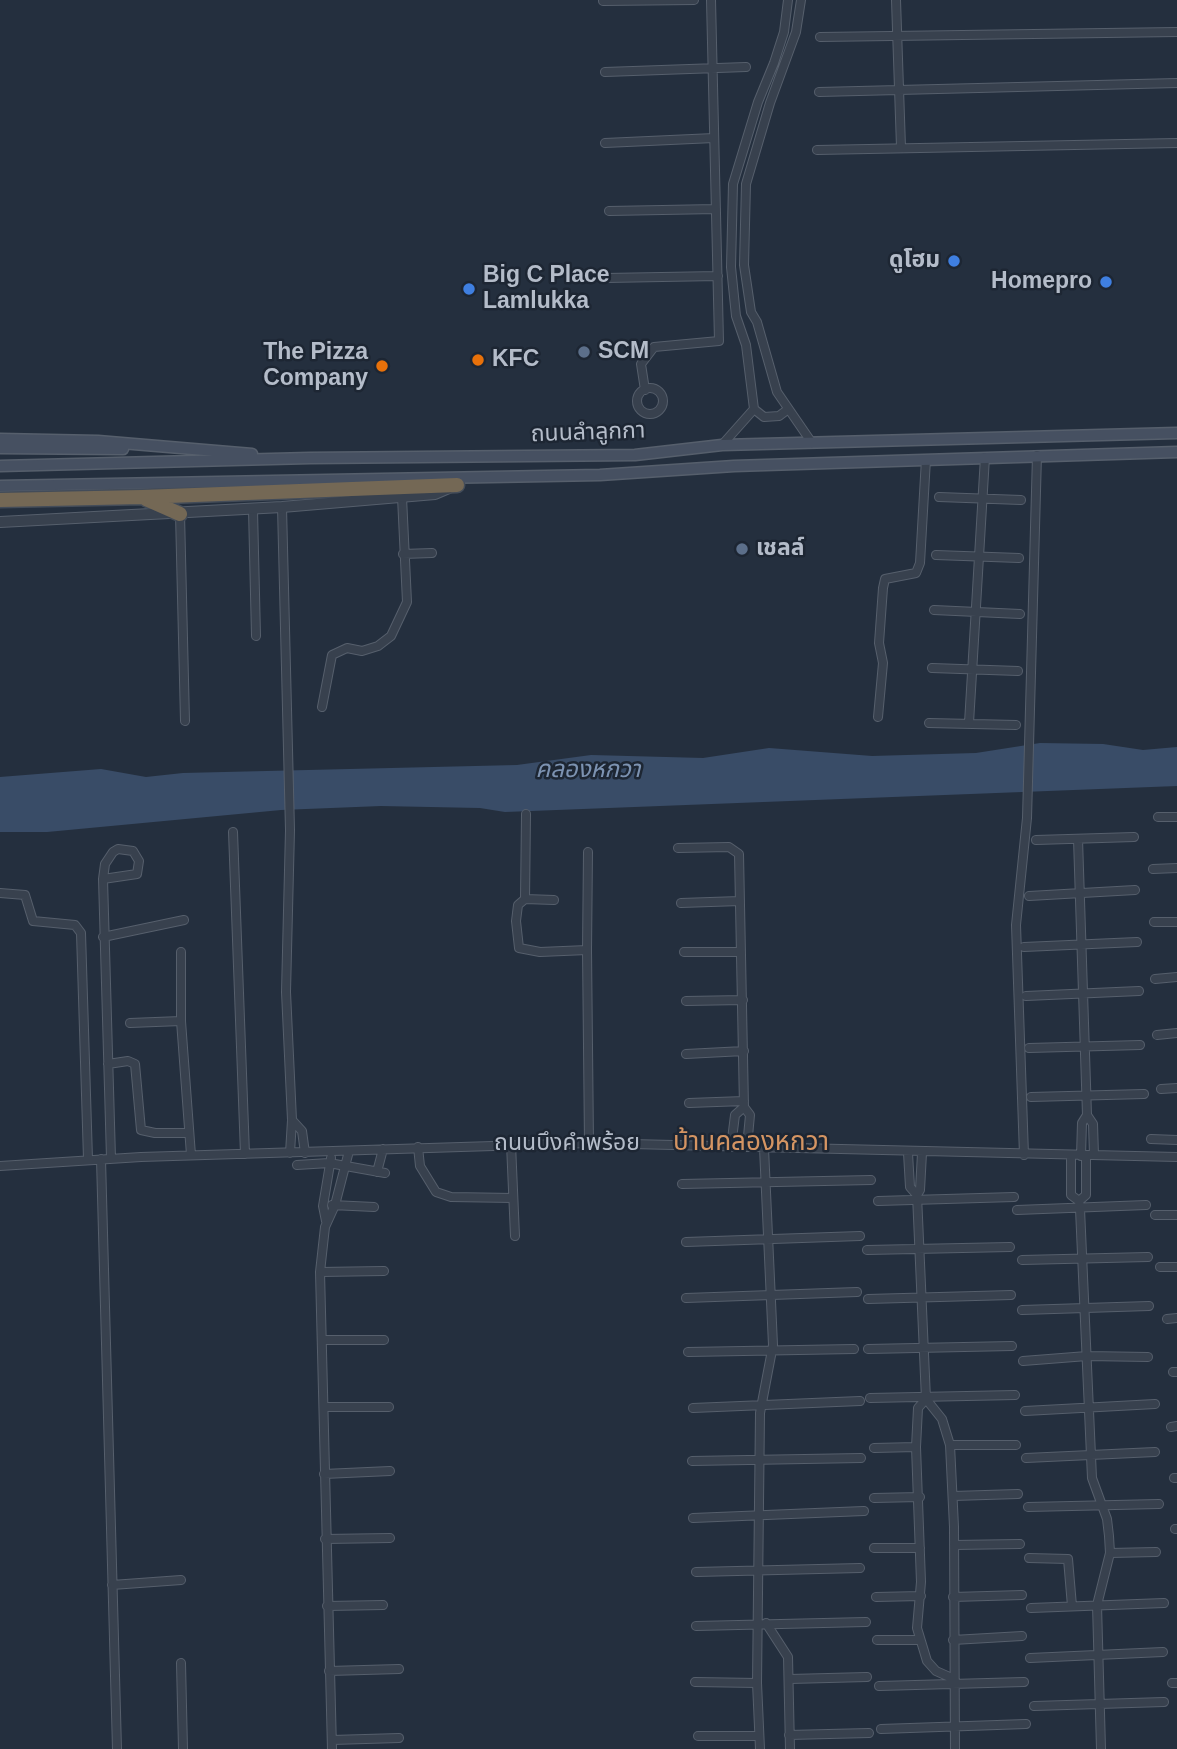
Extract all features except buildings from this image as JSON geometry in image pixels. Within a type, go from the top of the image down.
[{"type":"highway","points":[[4,500],[142,498],[457,485]]},
{"type":"highway","points":[[142,498],[180,514]]},
{"type":"main road","name":"ถนนลำลูกกา","points":[[0,466],[277,459],[635,455],[722,445],[1177,433]]},
{"type":"main road","points":[[0,439],[98,441],[225,450],[277,459]]},
{"type":"main road","points":[[0,448],[225,450]]},
{"type":"main road","name":"ถนนลำลูกกา","points":[[0,486],[480,478],[926,459],[1177,452]]},
{"type":"main road","points":[[457,485],[480,478]]},
{"type":"street","points":[[603,1],[694,0]]},
{"type":"street","points":[[645,390],[641,364],[653,347],[719,341],[712,0]]},
{"type":"street","points":[[787,410],[779,416],[764,417],[754,409],[751,375],[742,329],[736,316],[731,267],[731,220],[733,184],[751,122],[784,32],[788,0]]},
{"type":"street","points":[[801,0],[796,32],[763,125],[746,184],[744,265],[751,312],[757,322],[769,372],[787,410],[812,443]]},
{"type":"street","points":[[896,0],[901,147]]},
{"type":"street","points":[[820,37],[1177,32]]},
{"type":"street","points":[[604,72],[746,67]]},
{"type":"street","points":[[819,92],[1177,83]]},
{"type":"street","points":[[751,122],[763,125]]},
{"type":"street","points":[[605,143],[715,138]]},
{"type":"street","points":[[817,150],[1177,143]]},
{"type":"street","points":[[609,211],[716,209]]},
{"type":"street","points":[[606,278],[718,276]]},
{"type":"street","points":[[742,329],[757,322]]},
{"type":"street","points":[[751,375],[769,372]]},
{"type":"street","points":[[722,445],[754,409]]},
{"type":"street","points":[[1024,1155],[1016,925],[1027,818],[1037,455]]},
{"type":"street","points":[[969,723],[978,613],[985,457]]},
{"type":"street","points":[[878,717],[883,663],[879,643],[883,588],[885,579],[916,573],[920,563],[926,459]]},
{"type":"street","points":[[0,522],[253,510],[435,494],[457,485]]},
{"type":"street","points":[[323,707],[332,655],[339,650],[362,651],[378,646],[391,636],[399,624],[407,602],[402,497]]},
{"type":"street","points":[[939,498],[1021,500]]},
{"type":"street","points":[[282,507],[290,822],[286,992],[292,1120],[290,1153]]},
{"type":"street","points":[[253,510],[256,636]]},
{"type":"street","points":[[180,514],[185,721]]},
{"type":"street","points":[[403,554],[432,553]]},
{"type":"street","points":[[936,555],[1019,558]]},
{"type":"street","points":[[934,610],[1020,614]]},
{"type":"street","points":[[932,668],[1018,671]]},
{"type":"street","points":[[929,723],[1016,725]]},
{"type":"street","points":[[526,814],[524,899],[518,905],[517,913],[519,948],[540,952],[587,950]]},
{"type":"street","points":[[1158,817],[1177,817]]},
{"type":"street","points":[[233,832],[244,1154]]},
{"type":"street","points":[[1036,840],[1134,836]]},
{"type":"street","points":[[1078,839],[1087,1115],[1093,1124],[1087,1156],[1086,1195],[1079,1205],[1080,1258],[1090,1407],[1090,1455],[1094,1487],[1107,1519],[1110,1553],[1097,1605],[1101,1749]]},
{"type":"street","points":[[678,848],[713,846],[735,849],[739,854],[744,1104],[750,1115],[747,1147]]},
{"type":"street","points":[[103,878],[137,874],[139,861],[133,851],[113,852],[105,864],[103,878],[111,1158]]},
{"type":"street","points":[[587,852],[589,1143]]},
{"type":"street","points":[[1153,869],[1177,868]]},
{"type":"street","points":[[1029,896],[1135,890]]},
{"type":"street","points":[[0,893],[25,895],[33,921],[77,926],[81,933],[88,1160]]},
{"type":"street","points":[[524,899],[554,900]]},
{"type":"street","points":[[681,903],[740,901]]},
{"type":"street","points":[[103,937],[184,920]]},
{"type":"street","points":[[1154,922],[1177,922]]},
{"type":"street","points":[[1024,947],[1137,942]]},
{"type":"street","points":[[181,952],[181,1021],[191,1155]]},
{"type":"street","points":[[684,952],[741,952]]},
{"type":"street","points":[[1155,979],[1177,977]]},
{"type":"street","points":[[1026,996],[1139,991]]},
{"type":"street","points":[[686,1002],[743,1000]]},
{"type":"street","points":[[130,1023],[181,1021]]},
{"type":"street","points":[[1157,1035],[1177,1033]]},
{"type":"street","points":[[1029,1048],[1140,1045]]},
{"type":"street","points":[[686,1054],[744,1051]]},
{"type":"street","points":[[108,1064],[128,1061],[135,1065],[141,1130],[155,1133],[189,1133]]},
{"type":"street","points":[[1161,1089],[1177,1088]]},
{"type":"street","points":[[1031,1097],[1144,1094]]},
{"type":"street","points":[[689,1104],[744,1104]]},
{"type":"street","points":[[731,1147],[735,1115],[744,1104]]},
{"type":"street","points":[[292,1120],[302,1131],[305,1153]]},
{"type":"street","points":[[1152,1139],[1177,1140]]},
{"type":"street","name":"ถนนบึงคำพร้อย","points":[[0,1166],[101,1158],[589,1143],[908,1153],[1177,1157]]},
{"type":"street","points":[[511,1144],[514,1236]]},
{"type":"street","points":[[418,1147],[420,1166],[436,1192],[451,1198],[513,1198]]},
{"type":"street","points":[[760,1749],[757,1683],[762,1623],[759,1460],[761,1406],[772,1351],[764,1148]]},
{"type":"street","points":[[298,1165],[329,1163],[381,1173],[383,1149]]},
{"type":"street","points":[[333,1151],[323,1206],[326,1221],[320,1272],[332,1745],[399,1738]]},
{"type":"street","points":[[326,1221],[335,1205],[349,1151]]},
{"type":"street","points":[[908,1153],[910,1187],[917,1197]]},
{"type":"street","points":[[922,1153],[920,1190],[917,1197],[925,1397],[942,1419],[950,1445],[953,1496],[955,1749]]},
{"type":"street","points":[[1071,1155],[1071,1195],[1079,1205]]},
{"type":"street","points":[[101,1158],[117,1749]]},
{"type":"street","points":[[681,1184],[871,1180]]},
{"type":"street","points":[[878,1201],[917,1197],[1014,1197]]},
{"type":"street","points":[[1017,1210],[1079,1205],[1146,1205]]},
{"type":"street","points":[[323,1206],[374,1207]]},
{"type":"street","points":[[1155,1215],[1177,1215]]},
{"type":"street","points":[[686,1242],[860,1237]]},
{"type":"street","points":[[867,1250],[1010,1247]]},
{"type":"street","points":[[1022,1259],[1148,1257]]},
{"type":"street","points":[[1160,1267],[1177,1267]]},
{"type":"street","points":[[320,1272],[384,1271]]},
{"type":"street","points":[[686,1298],[857,1293]]},
{"type":"street","points":[[868,1299],[1011,1295]]},
{"type":"street","points":[[1022,1310],[1149,1306]]},
{"type":"street","points":[[1167,1319],[1177,1318]]},
{"type":"street","points":[[322,1340],[384,1340]]},
{"type":"street","points":[[868,1349],[1012,1346]]},
{"type":"street","points":[[688,1352],[855,1349]]},
{"type":"street","points":[[1023,1361],[1087,1356],[1148,1357]]},
{"type":"street","points":[[870,1398],[1015,1395]]},
{"type":"street","points":[[925,1397],[918,1408],[916,1447],[920,1497],[921,1596],[917,1618],[918,1640],[927,1661],[936,1671],[954,1681]]},
{"type":"street","points":[[693,1408],[860,1401]]},
{"type":"street","points":[[1025,1411],[1155,1404]]},
{"type":"street","points":[[324,1407],[389,1407]]},
{"type":"street","points":[[950,1445],[1016,1445]]},
{"type":"street","points":[[874,1448],[916,1447]]},
{"type":"street","points":[[1026,1458],[1155,1452]]},
{"type":"street","points":[[691,1461],[861,1458]]},
{"type":"street","points":[[324,1474],[390,1471]]},
{"type":"street","points":[[953,1496],[1018,1494]]},
{"type":"street","points":[[874,1498],[920,1497]]},
{"type":"street","points":[[1028,1507],[1158,1504]]},
{"type":"street","points":[[694,1518],[758,1513],[864,1511]]},
{"type":"street","points":[[325,1538],[390,1538]]},
{"type":"street","points":[[954,1545],[1020,1544]]},
{"type":"street","points":[[874,1548],[920,1548]]},
{"type":"street","points":[[1110,1553],[1156,1552]]},
{"type":"street","points":[[1028,1558],[1068,1559],[1072,1606]]},
{"type":"street","points":[[696,1572],[860,1568]]},
{"type":"street","points":[[112,1585],[181,1580]]},
{"type":"street","points":[[953,1597],[1021,1595]]},
{"type":"street","points":[[876,1597],[921,1596]]},
{"type":"street","points":[[1031,1608],[1164,1603]]},
{"type":"street","points":[[327,1606],[383,1605]]},
{"type":"street","points":[[696,1626],[866,1622]]},
{"type":"street","points":[[762,1623],[785,1649],[790,1679],[790,1749]]},
{"type":"street","points":[[953,1640],[1022,1636]]},
{"type":"street","points":[[877,1640],[918,1640]]},
{"type":"street","points":[[1030,1658],[1164,1653]]},
{"type":"street","points":[[181,1663],[183,1749]]},
{"type":"street","points":[[329,1671],[399,1669]]},
{"type":"street","points":[[790,1679],[867,1677]]},
{"type":"street","points":[[879,1686],[954,1681],[1024,1682]]},
{"type":"street","points":[[695,1682],[757,1683]]},
{"type":"street","points":[[1034,1706],[1164,1702]]},
{"type":"street","points":[[881,1729],[1026,1724]]},
{"type":"street","points":[[789,1735],[869,1733]]},
{"type":"street","points":[[698,1736],[759,1736]]},
{"type":"water","name":"คลองหกวา","points":[[1040,743],[1103,744],[1143,750],[1177,747],[1177,786],[505,812],[480,808],[381,806],[281,810],[47,832],[0,832],[0,777],[101,769],[146,777],[183,773],[517,765],[591,755],[703,758],[769,748],[872,756],[976,753]]},
{"type":"place","name":"ดูโฮม","points":[[954,261]]},
{"type":"place","name":"Homepro","points":[[1106,282]]},
{"type":"place","name":"Big C Place Lamlukka","points":[[469,289]]},
{"type":"place","name":"SCM","points":[[584,352]]},
{"type":"place","name":"KFC","points":[[478,360]]},
{"type":"place","name":"The Pizza Company","points":[[382,366]]},
{"type":"place","name":"เชลล์","points":[[742,549]]},
{"type":"district","name":"บ้านคลองหกวา","points":[[751,1143]]}]
